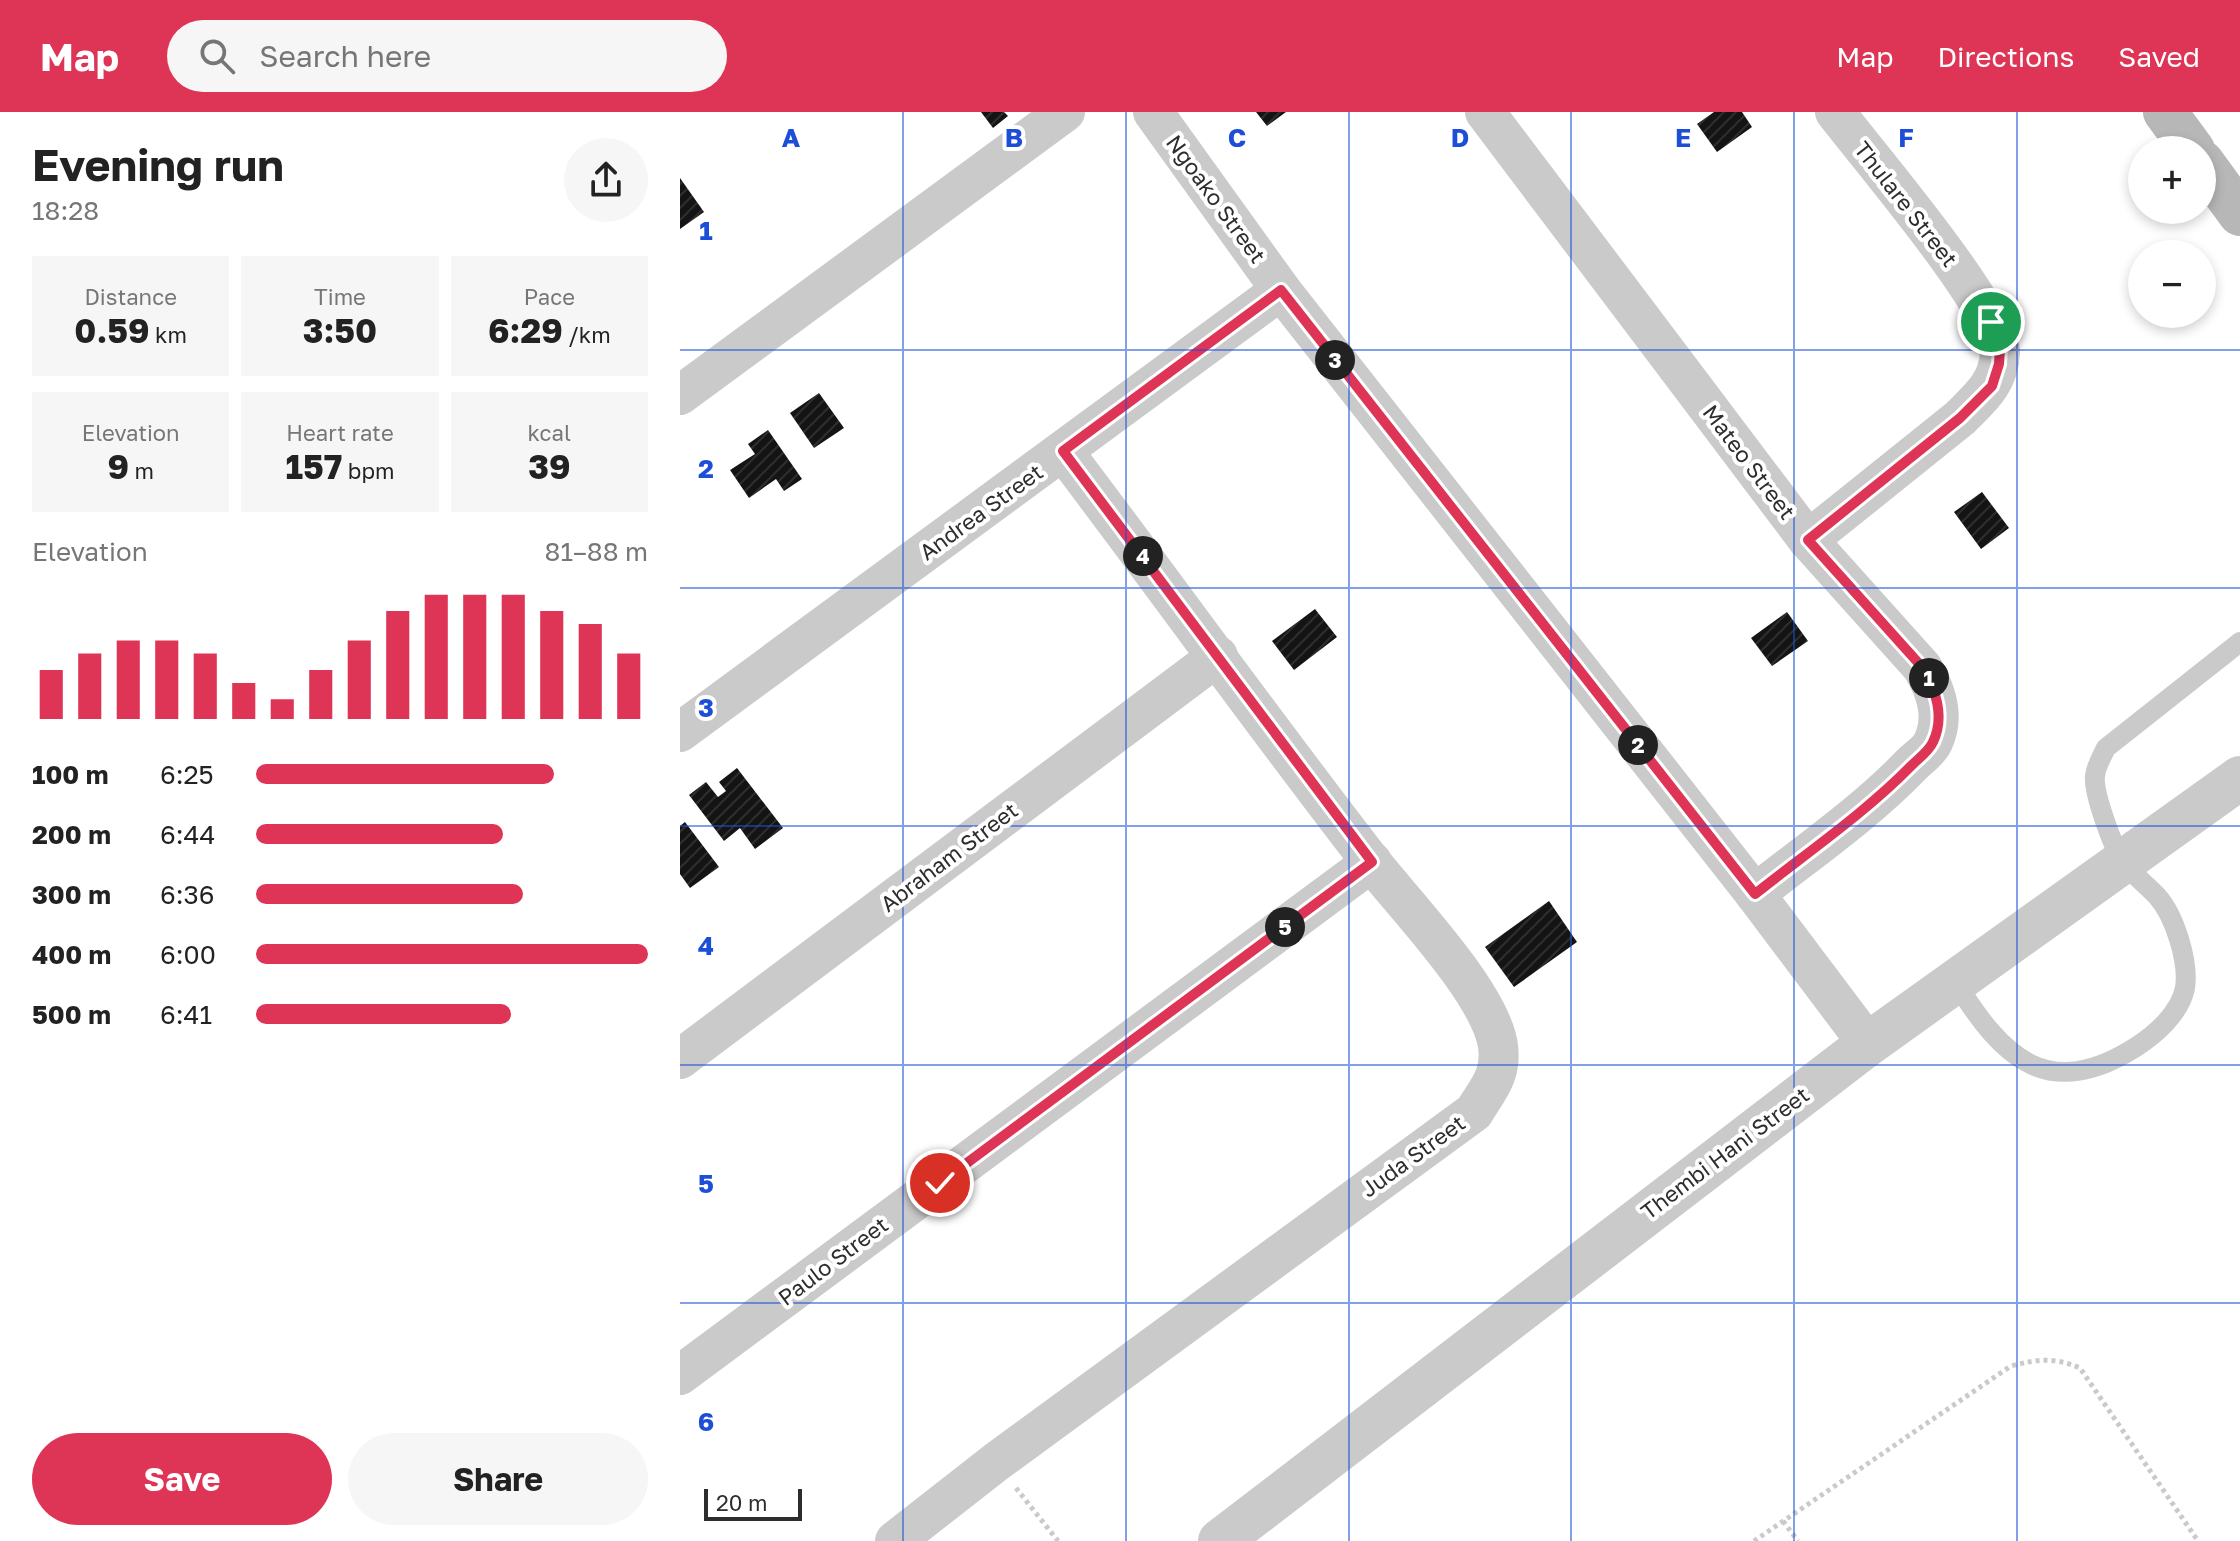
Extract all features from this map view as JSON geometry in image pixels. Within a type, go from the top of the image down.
[{"type":"main road","points":[[2165,112],[2183,136]]},
{"type":"main road","points":[[2216,181],[2240,214]]},
{"type":"street","points":[[680,395],[1065,112]]},
{"type":"street","name":"Ngoako Street","points":[[1153,112],[1281,290],[1755,894],[1868,1044]]},
{"type":"street","name":"Mateo Street","points":[[1485,112],[1808,540],[1922,667],[1933,685],[1938,704],[1938,726],[1932,745],[1894,783],[1755,894]]},
{"type":"street","name":"Thulare Street","points":[[1808,540],[1960,418],[1992,386],[1999,364],[2000,348],[1991,322],[1963,278],[1835,112]]},
{"type":"street","name":"Andrea Street","points":[[680,732],[1281,290]]},
{"type":"street","name":"Juda Street","points":[[895,1541],[996,1462],[1474,1112],[1499,1072],[1498,1045],[1488,1016],[1452,961],[1372,862],[1063,451]]},
{"type":"street","name":"Abraham Street","points":[[680,1059],[1218,656]]},
{"type":"street","name":"Thembi Hani Street","points":[[1220,1541],[1868,1044],[2240,778]]},
{"type":"street","name":"Paulo Street","points":[[680,1375],[1372,862]]},
{"type":"lane","points":[[1955,981],[1980,1022],[2019,1059],[2043,1068],[2071,1073],[2100,1067],[2150,1038],[2179,1007],[2185,988],[2186,965],[2176,930],[2161,900],[2123,861],[2094,791],[2095,772],[2106,748],[2240,642]]},
{"type":"path","points":[[1754,1541],[2011,1366],[2036,1359],[2052,1359],[2080,1368],[2198,1541]]},
{"type":"path","points":[[996,1462],[1058,1541]]},
{"type":"path","points":[[1783,1521],[1798,1541]]},
{"type":"building","points":[[981,112],[1004,112],[1008,116],[993,128]]},
{"type":"building","points":[[1256,112],[1286,112],[1267,126]]},
{"type":"building","points":[[1714,112],[1742,112],[1752,127],[1717,152],[1697,124]]},
{"type":"building","points":[[680,178],[704,212],[680,229]]},
{"type":"building","points":[[819,393],[844,428],[814,448],[790,413]]},
{"type":"building","points":[[768,430],[802,479],[784,491],[776,479],[749,498],[730,470],[755,454],[748,444]]},
{"type":"building","points":[[1982,492],[2009,528],[1981,549],[1954,512]]},
{"type":"building","points":[[1315,609],[1337,637],[1294,670],[1272,641]]},
{"type":"building","points":[[1787,612],[1808,641],[1772,666],[1751,638]]},
{"type":"building","points":[[737,768],[783,828],[755,849],[740,828],[724,841],[689,795],[706,782],[718,797],[726,791],[719,782]]},
{"type":"building","points":[[685,822],[719,867],[690,888],[680,874],[680,826]]},
{"type":"building","points":[[1549,901],[1577,942],[1514,987],[1485,947]]},
{"type":"route","points":[[940,1183],[1372,862],[1063,451],[1281,290],[1755,894],[1894,783],[1932,745],[1938,726],[1938,704],[1933,685],[1922,667],[1808,540],[1960,418],[1992,386],[2000,348],[1991,322]]}]
